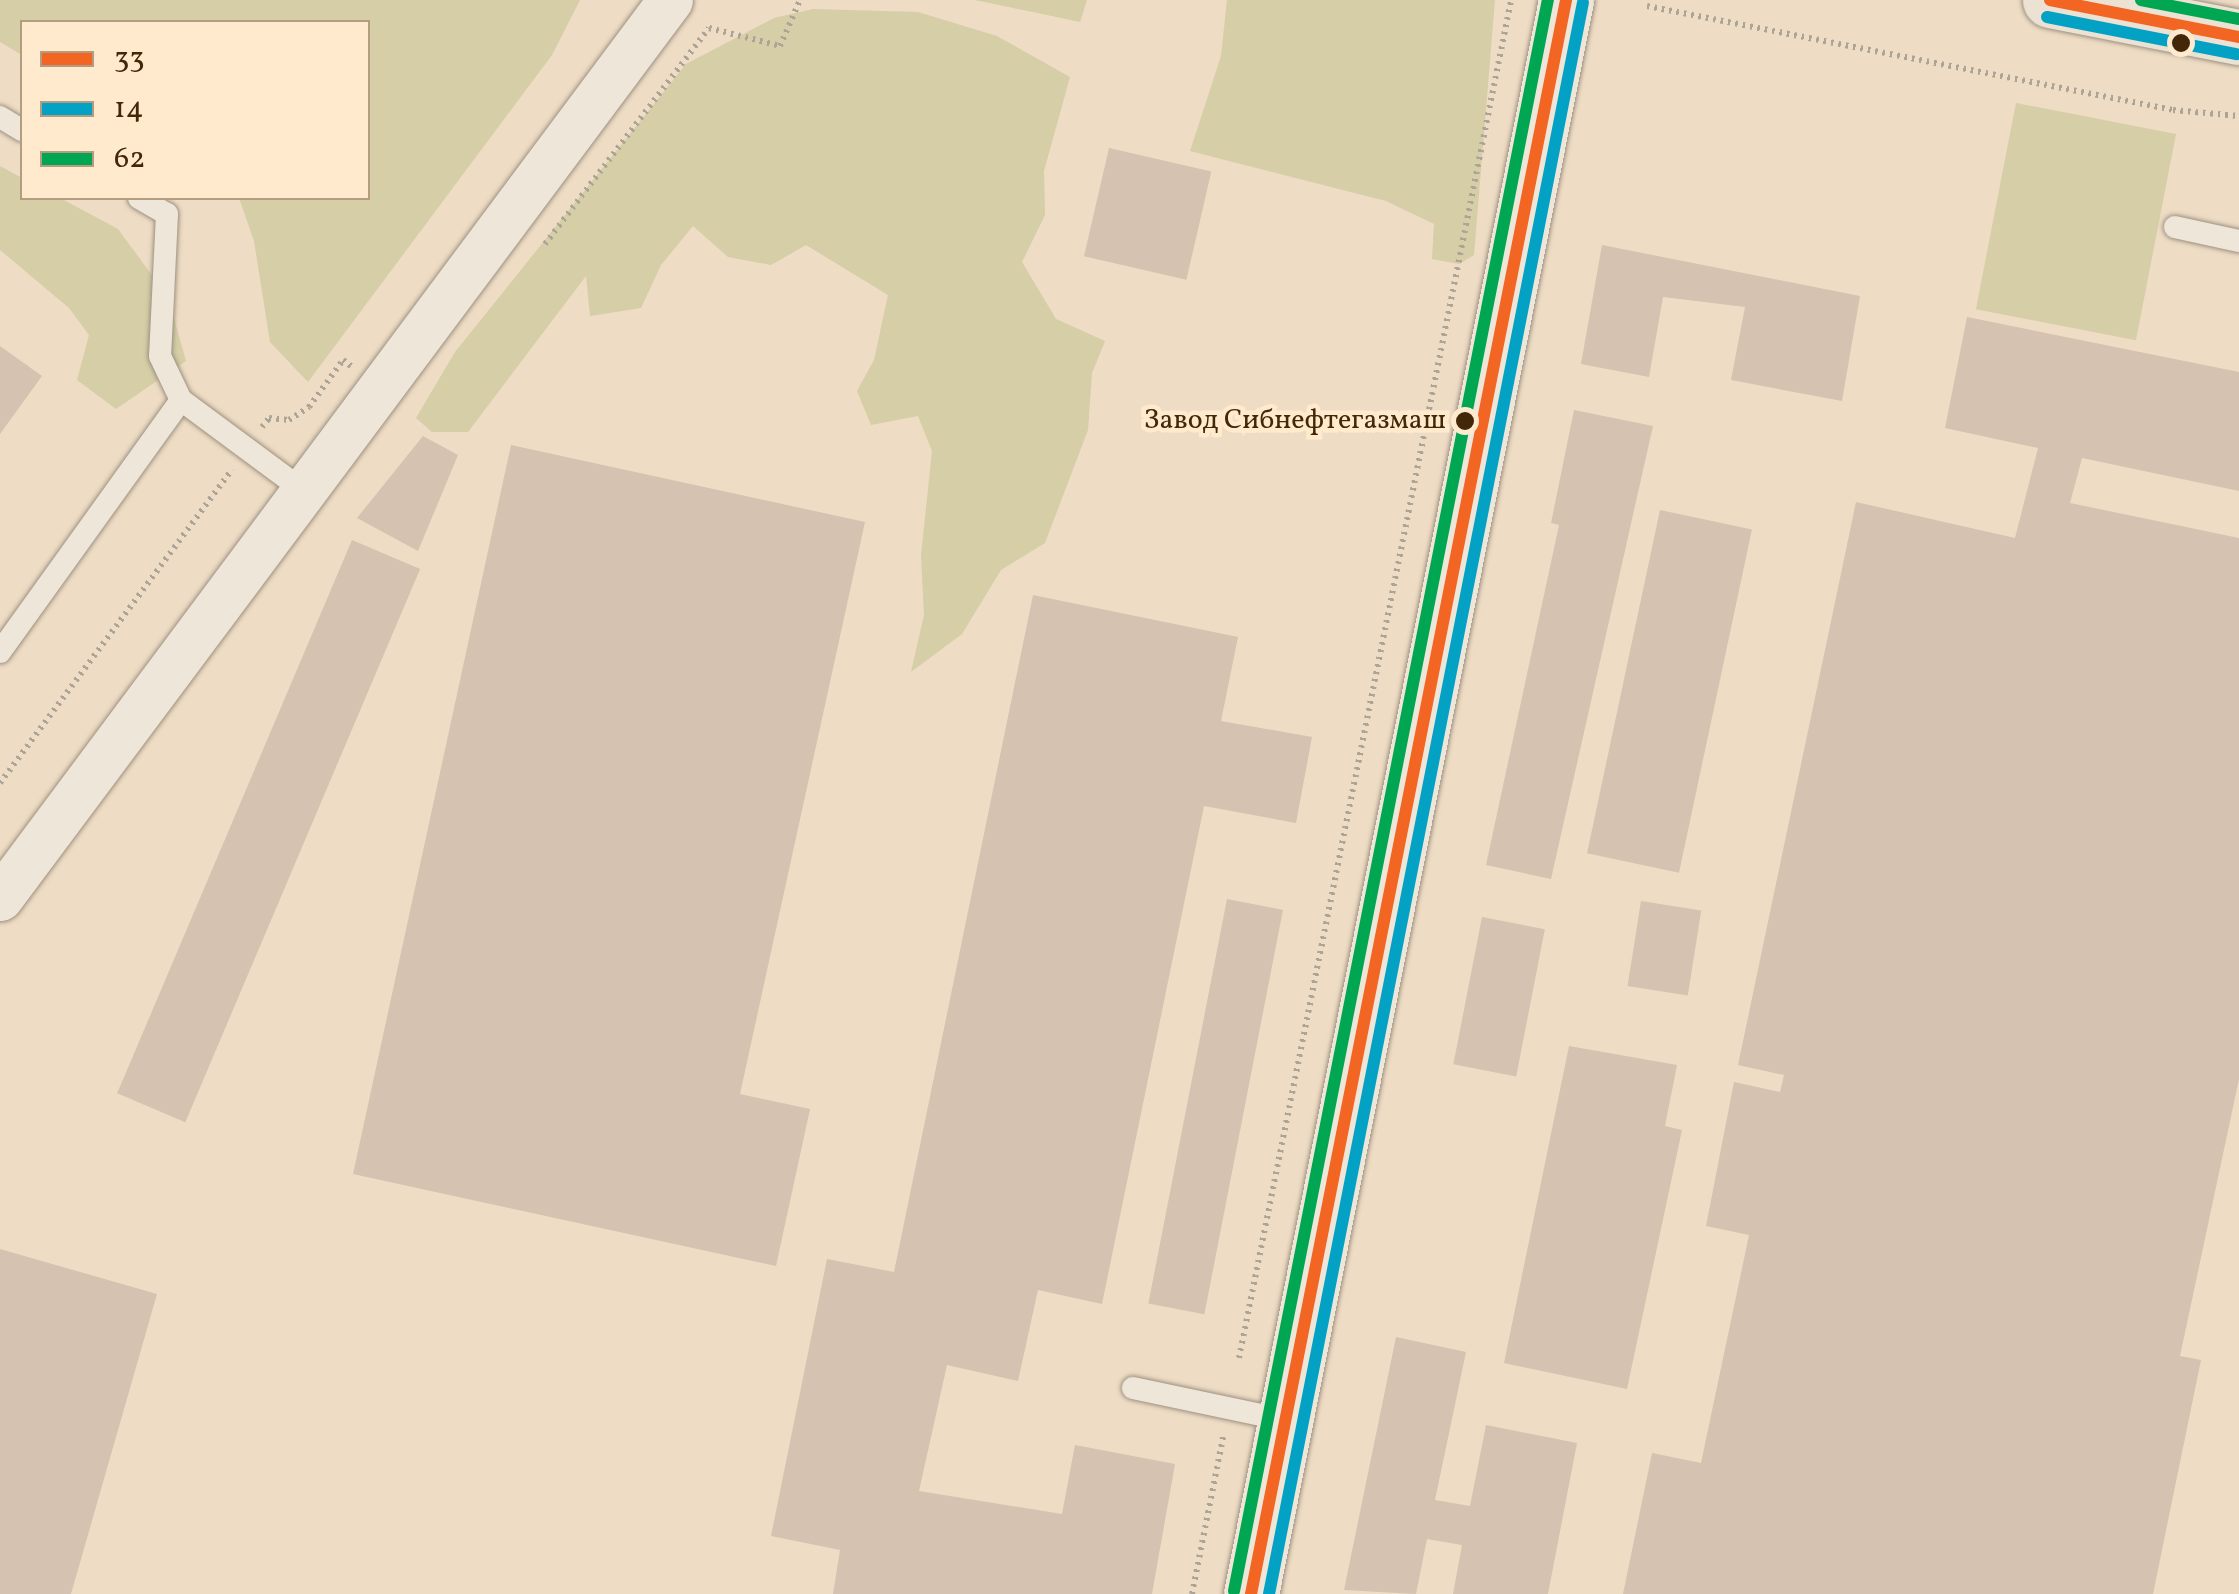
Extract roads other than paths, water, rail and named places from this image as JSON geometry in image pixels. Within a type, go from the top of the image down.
[{"type":"main road","points":[[2050,0],[2239,36]]},
{"type":"street","points":[[0,898],[300,488],[670,0]]},
{"type":"street","points":[[1250,1594],[1566,0]]},
{"type":"lane","points":[[142,200],[167,214],[160,356],[181,400],[300,488]]},
{"type":"lane","points":[[2176,227],[2239,241]]},
{"type":"lane","points":[[0,652],[181,400]]},
{"type":"lane","points":[[1132,1388],[1285,1420]]},
{"type":"place","name":"Завод Сибнефтегазмаш","points":[[1465,421]]}]
